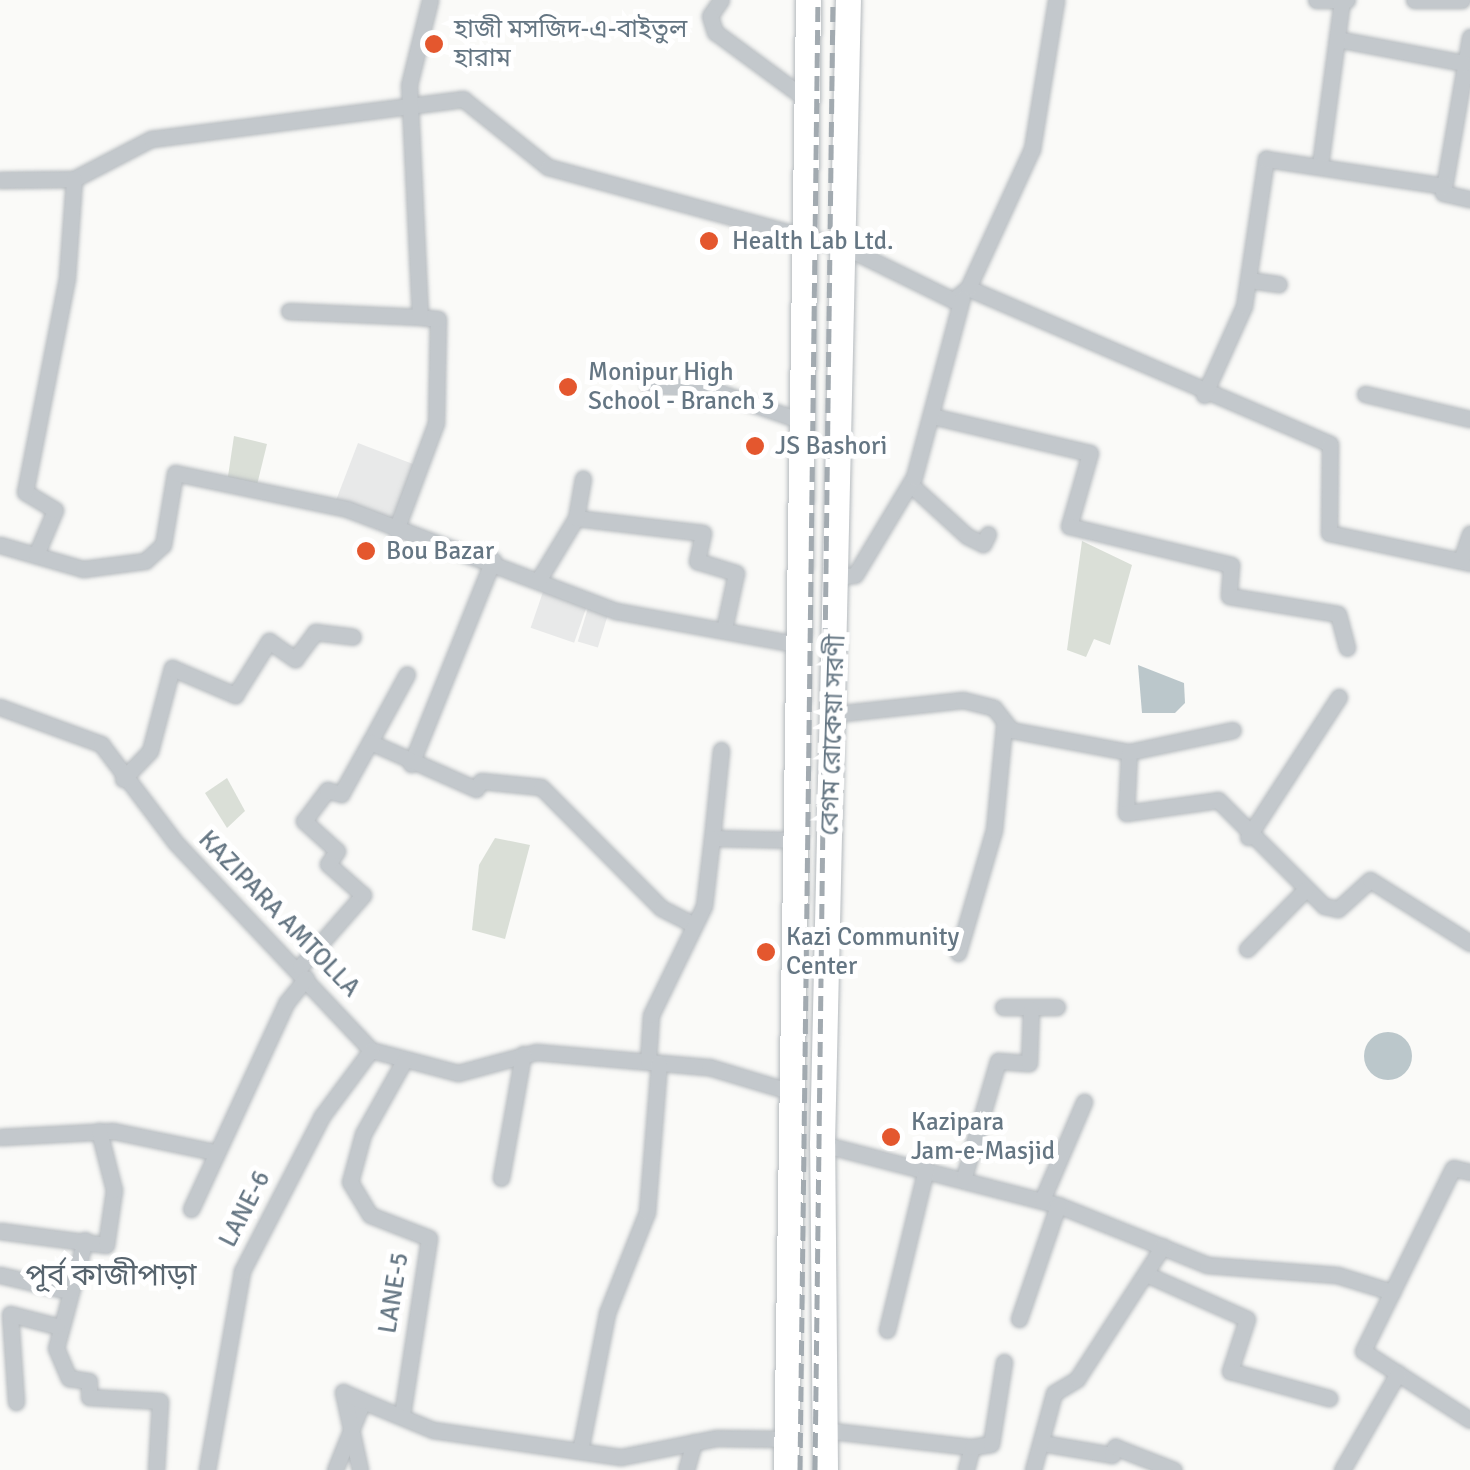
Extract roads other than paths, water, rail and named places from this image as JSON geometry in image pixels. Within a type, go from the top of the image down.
[{"type":"main road","name":"বেগম রোকেয়া সরণী","points":[[786,1470],[808,0]]},
{"type":"main road","name":"বেগম রোকেয়া সরণী","points":[[825,1470],[822,1144],[847,248],[848,0]]},
{"type":"street","points":[[420,317],[410,100],[430,0]]},
{"type":"street","points":[[721,0],[710,16],[714,32],[806,91]]},
{"type":"street","points":[[838,577],[855,574],[910,484],[936,416],[965,293],[1032,149],[1056,0]]},
{"type":"street","points":[[1316,0],[1344,0],[1320,166]]},
{"type":"street","points":[[1414,0],[1462,0]]},
{"type":"street","points":[[1470,37],[1464,64],[1462,115],[1442,194],[1470,199]]},
{"type":"street","points":[[1337,40],[1464,64]]},
{"type":"street","points":[[0,180],[74,178],[151,139],[241,133],[410,100],[481,107],[548,168],[847,248],[1330,444],[1329,533],[1466,561],[1470,534]]},
{"type":"street","points":[[1204,395],[1249,280],[1266,159],[1444,186]]},
{"type":"street","points":[[36,555],[56,510],[25,492],[66,277],[74,178]]},
{"type":"street","points":[[1249,280],[1279,284]]},
{"type":"street","points":[[289,312],[438,319],[436,425],[396,530]]},
{"type":"street","points":[[649,384],[707,388],[802,421]]},
{"type":"street","points":[[1364,394],[1470,419]]},
{"type":"street","points":[[936,416],[1090,453],[1069,526],[1232,565],[1229,596],[1338,614],[1347,648]]},
{"type":"street","points":[[0,545],[83,569],[145,562],[163,544],[175,473],[328,504],[493,560],[616,611],[801,645]]},
{"type":"street","points":[[539,579],[576,518],[583,480]]},
{"type":"street","points":[[910,484],[967,536],[983,544],[988,534]]},
{"type":"street","points":[[576,518],[704,533],[698,562],[736,573],[724,629]]},
{"type":"street","points":[[411,764],[493,560]]},
{"type":"street","points":[[122,778],[150,751],[172,668],[235,695],[268,642],[295,659],[315,632],[353,637]]},
{"type":"street","points":[[191,1209],[214,1152],[303,973],[363,895],[328,864],[337,851],[304,821],[327,790],[342,794],[406,674]]},
{"type":"street","points":[[1248,838],[1339,697]]},
{"type":"street","points":[[834,714],[963,700],[994,708],[1004,726],[994,830],[958,953]]},
{"type":"street","name":"KAZIPARA AMTOLLA","points":[[0,707],[100,744],[122,778],[371,1050],[458,1073],[523,1054],[709,1067],[792,1092]]},
{"type":"street","points":[[1004,726],[1129,752],[1233,730]]},
{"type":"street","points":[[370,742],[411,764],[476,789],[480,781],[540,787],[661,908],[694,925]]},
{"type":"street","points":[[580,1451],[607,1313],[647,1212],[654,1062],[651,1016],[694,925],[712,838],[720,750]]},
{"type":"street","points":[[1129,752],[1126,813],[1218,800],[1248,838],[1305,890],[1334,910],[1370,880],[1470,943]]},
{"type":"street","points":[[712,838],[798,840]]},
{"type":"street","points":[[1247,949],[1305,890]]},
{"type":"street","points":[[1003,1007],[1057,1007]]},
{"type":"street","points":[[964,1177],[998,1061],[1029,1062],[1031,1009]]},
{"type":"street","name":"LANE-6","points":[[207,1470],[242,1271],[322,1116],[371,1050]]},
{"type":"street","points":[[501,1178],[523,1054]]},
{"type":"street","name":"LANE-5","points":[[402,1415],[429,1238],[370,1215],[350,1182],[363,1134],[404,1061]]},
{"type":"street","points":[[1019,1319],[1050,1202],[1084,1102]]},
{"type":"street","points":[[0,1137],[99,1132],[214,1152]]},
{"type":"street","points":[[0,1231],[106,1245],[114,1190],[99,1132]]},
{"type":"street","points":[[822,1144],[964,1177],[1050,1202],[1236,1272],[1337,1274],[1392,1292]]},
{"type":"street","points":[[1468,1413],[1363,1351],[1454,1168],[1470,1172]]},
{"type":"street","points":[[888,1330],[926,1169]]},
{"type":"street","points":[[85,1240],[56,1326],[70,1378],[88,1381],[89,1396],[160,1401],[156,1470]]},
{"type":"street","points":[[1034,1470],[1054,1393],[1076,1378],[1164,1246]]},
{"type":"street","points":[[1148,1274],[1246,1319],[1230,1371],[1329,1398]]},
{"type":"street","points":[[0,1275],[70,1290]]},
{"type":"street","points":[[16,1402],[10,1314],[56,1326]]},
{"type":"street","points":[[824,1430],[972,1446],[992,1444],[1004,1362]]},
{"type":"street","points":[[1342,1470],[1398,1373]]},
{"type":"street","points":[[360,1470],[343,1392],[469,1438],[621,1457],[694,1442],[786,1439]]},
{"type":"street","points":[[335,1470],[364,1401]]},
{"type":"street","points":[[686,1470],[694,1442]]},
{"type":"street","points":[[1042,1443],[1112,1455],[1115,1447],[1174,1470]]},
{"type":"street","points":[[966,1470],[972,1446]]},
{"type":"railway","points":[[800,1470],[818,0]]},
{"type":"railway","points":[[815,1470],[833,0]]},
{"type":"place","name":"হাজী মসজিদ-এ-বাইতুল হারাম","points":[[434,44]]},
{"type":"place","name":"Health Lab Ltd.","points":[[709,241]]},
{"type":"place","name":"Monipur High School - Branch 3","points":[[568,387]]},
{"type":"place","name":"JS Bashori","points":[[755,446]]},
{"type":"place","name":"Bou Bazar","points":[[366,551]]},
{"type":"place","name":"Kazi Community Center","points":[[766,952]]},
{"type":"place","name":"Kazipara Jam-e-Masjid","points":[[891,1137]]},
{"type":"district","name":"পূর্ব কাজীপাড়া","points":[[111,1276]]}]
